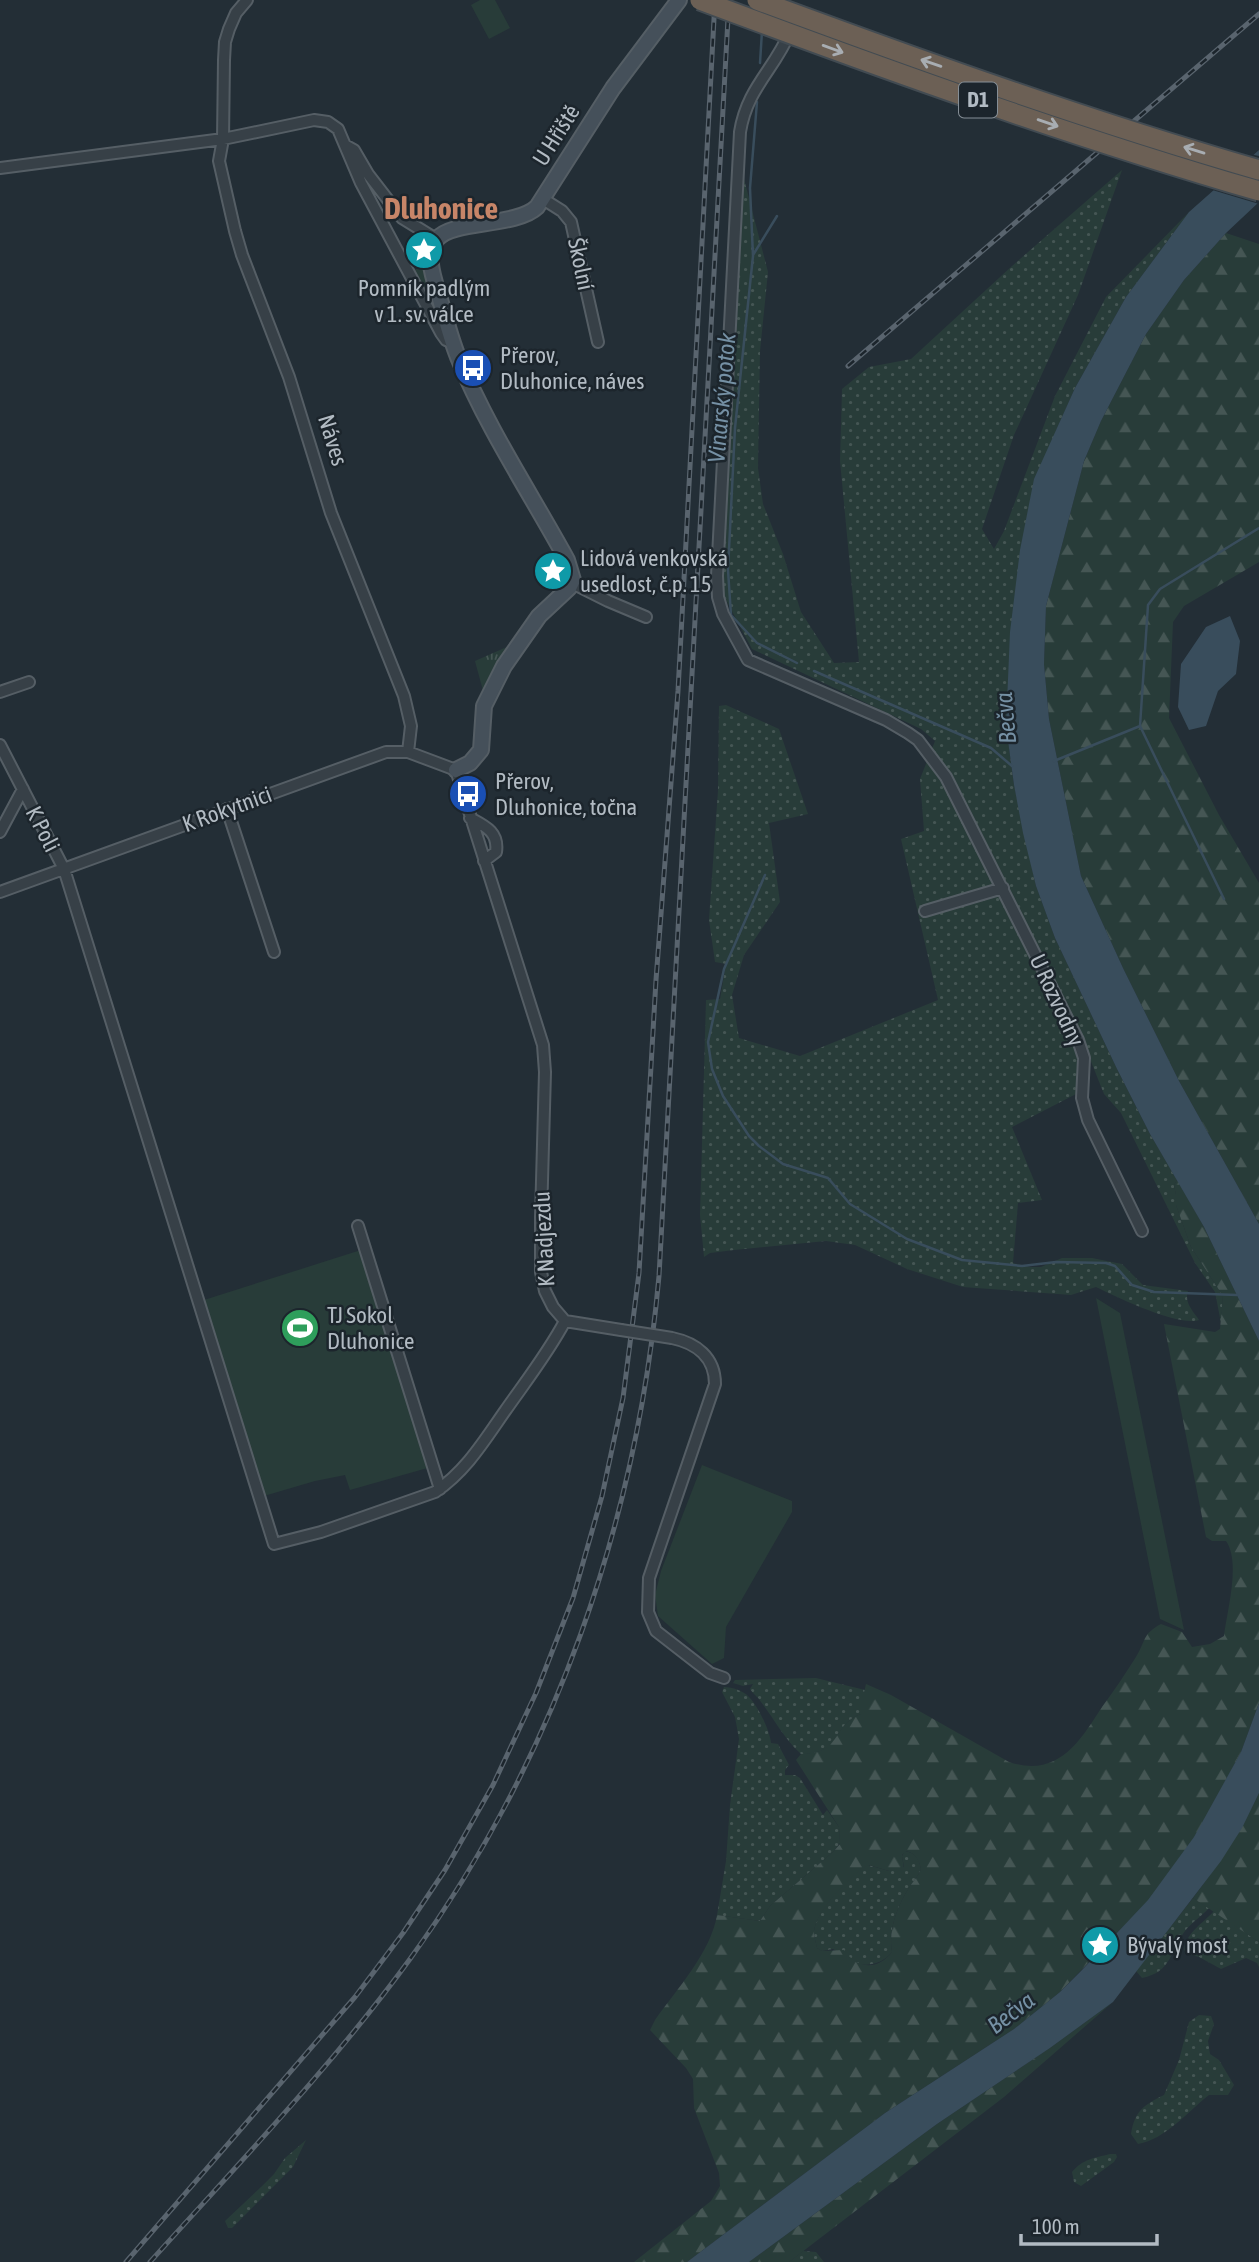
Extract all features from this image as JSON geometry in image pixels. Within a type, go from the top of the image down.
[{"type":"highway","name":"D1","points":[[700,0],[967,96],[1259,191]]},
{"type":"highway","name":"D1","points":[[757,0],[1046,102],[1259,170]]},
{"type":"street","name":"Náves","points":[[247,0],[236,13],[225,42],[223,139],[219,161],[237,241],[289,377],[331,513],[404,695],[411,726],[408,752]]},
{"type":"street","name":"U Hřiště","points":[[436,239],[452,230],[523,216],[534,211],[613,88],[679,0]]},
{"type":"street","name":"U Rozvodny","points":[[797,0],[786,41],[750,97],[740,132],[718,597],[723,614],[748,660],[886,720],[918,740],[946,776],[1081,1048],[1084,1065],[1082,1098],[1088,1120],[1142,1231]]},
{"type":"street","points":[[0,168],[223,139],[320,120],[335,126],[360,183],[443,337],[453,343]]},
{"type":"street","points":[[345,145],[354,150],[368,174],[402,218],[436,239],[432,252],[433,275],[453,343],[482,409],[573,575],[572,583],[539,615],[504,666],[484,706],[481,750],[470,763],[456,769]]},
{"type":"street","name":"Školní","points":[[543,199],[562,211],[571,222],[598,342]]},
{"type":"street","points":[[572,583],[646,617]]},
{"type":"street","points":[[0,692],[29,682]]},
{"type":"street","name":"K Poli","points":[[0,745],[64,869],[274,1544],[321,1532],[440,1489]]},
{"type":"street","name":"K Rokytnici","points":[[0,892],[378,754],[408,752],[456,769]]},
{"type":"street","name":"K Nadjezdu","points":[[456,769],[543,1045],[545,1072],[541,1272],[548,1300],[565,1321]]},
{"type":"street","name":"K Poli","points":[[0,832],[23,789]]},
{"type":"street","points":[[227,809],[274,951]]},
{"type":"street","points":[[470,818],[496,836],[496,852],[484,862]]},
{"type":"street","points":[[925,911],[1003,888]]},
{"type":"street","points":[[358,1226],[440,1489],[457,1476],[472,1457],[541,1361],[565,1321],[671,1338],[689,1342],[702,1351],[713,1369],[715,1384],[649,1578],[648,1612],[656,1631],[710,1672],[724,1678]]},
{"type":"green space","points":[[480,0],[495,0],[510,28],[489,39],[471,5]]},
{"type":"green space","points":[[1122,170],[1078,295],[1014,435],[982,529],[994,549],[1004,531],[1055,396],[1106,297],[1189,212],[1126,297],[1075,388],[1056,431],[1006,726],[1014,785],[1036,886],[1055,938],[1117,1069],[1177,1180],[1174,1185],[1176,1205],[1191,1247],[1223,1296],[1221,1323],[1215,1292],[1195,1263],[1121,1113],[1104,1094],[1090,1059],[1080,1068],[1078,1093],[1012,1127],[1042,1200],[1018,1203],[1013,1263],[1041,1267],[1062,1258],[1092,1258],[1122,1264],[1143,1285],[1188,1291],[1188,1303],[1199,1320],[1190,1321],[1163,1315],[1096,1287],[1071,1295],[963,1287],[907,1269],[855,1245],[826,1241],[710,1253],[704,1257],[700,1215],[706,1000],[720,999],[726,964],[715,962],[709,920],[718,790],[719,706],[726,705],[779,729],[808,814],[769,823],[780,902],[744,955],[732,995],[739,1038],[800,1056],[938,1000],[901,839],[924,831],[920,779],[935,741],[921,729],[752,649],[724,596],[723,543],[743,175],[768,272],[760,351],[758,468],[763,504],[783,554],[801,612],[834,663],[859,662],[840,461],[842,389],[869,367],[911,359]]},
{"type":"green space","points":[[1226,233],[1259,244],[1259,562],[1184,606],[1173,622],[1169,718],[1219,815],[1259,883],[1259,1224],[1179,1081],[1081,876],[1049,719],[1044,664],[1046,606],[1084,461],[1101,421],[1146,334],[1184,280]]},
{"type":"green space","points":[[423,238],[446,332],[414,272],[420,263],[415,247],[420,244],[417,239]]},
{"type":"green space","points":[[509,648],[484,694],[475,661]]},
{"type":"green space","points":[[1177,1180],[1204,1227],[1259,1341],[1259,1703],[1241,1752],[1195,1837],[1173,1870],[1148,1901],[1060,1992],[1014,2029],[885,2113],[687,2262],[634,2262],[711,2201],[720,2186],[719,2173],[694,2108],[693,2079],[650,2030],[701,1956],[714,1929],[717,1915],[760,1921],[770,1906],[840,1844],[839,1827],[796,1760],[801,1754],[824,1749],[845,1725],[861,1714],[858,1701],[866,1684],[891,1695],[1009,1762],[1026,1766],[1041,1765],[1065,1754],[1085,1733],[1124,1676],[1147,1635],[1155,1628],[1161,1624],[1182,1632],[1192,1647],[1210,1644],[1224,1636],[1233,1574],[1230,1550],[1226,1541],[1212,1541],[1206,1537],[1164,1324],[1215,1332],[1220,1329],[1223,1296],[1191,1247],[1176,1205],[1174,1185]],"holes":[[[906,1851],[917,1857],[921,1869],[897,1911],[892,1927],[892,1952],[880,1962],[867,1965],[855,1961],[844,1950],[822,1951],[817,1948],[814,1932],[820,1914],[844,1885],[869,1865],[889,1871],[904,1870],[902,1855]]]},
{"type":"green space","name":"TJ Sokol Dluhonice","points":[[364,1249],[431,1467],[350,1490],[345,1475],[264,1496],[204,1300]]},
{"type":"green space","points":[[1096,1298],[1120,1313],[1184,1630],[1160,1619]]},
{"type":"green space","points":[[702,1465],[792,1501],[792,1512],[726,1627],[724,1658],[712,1664],[658,1616],[655,1595],[661,1571]]},
{"type":"green space","points":[[816,1678],[865,1690],[861,1714],[845,1725],[824,1749],[801,1754],[751,1691],[753,1684],[743,1686],[733,1683],[735,1680]]},
{"type":"green space","points":[[724,1687],[741,1691],[752,1701],[760,1712],[771,1743],[778,1744],[789,1765],[785,1775],[800,1778],[823,1815],[827,1810],[839,1827],[840,1843],[833,1852],[770,1906],[760,1921],[717,1915],[726,1861],[739,1739],[735,1717],[722,1692]]},
{"type":"green space","points":[[1259,1793],[1259,1942],[1193,1898],[1229,1847]]},
{"type":"green space","points":[[905,1851],[916,1857],[921,1869],[897,1911],[892,1927],[891,1954],[879,1962],[865,1965],[833,1949],[822,1951],[817,1948],[814,1932],[816,1923],[835,1894],[868,1865],[889,1871],[904,1867],[902,1856]]},
{"type":"green space","points":[[1193,1898],[1209,1908],[1185,1931],[1165,1966],[1142,1978],[1136,1971]]},
{"type":"green space","points":[[1214,1911],[1259,1942],[1259,1967],[1257,1963],[1246,1958],[1221,1969],[1187,1954],[1184,1950],[1188,1939]]},
{"type":"green space","points":[[1113,2002],[1004,2097],[789,2262],[749,2262],[937,2124]]},
{"type":"green space","points":[[1199,2015],[1211,2016],[1214,2024],[1208,2041],[1210,2054],[1219,2060],[1234,2085],[1228,2095],[1209,2095],[1167,2131],[1138,2144],[1131,2134],[1135,2119],[1146,2105],[1164,2095],[1179,2060],[1189,2022]]},
{"type":"green space","points":[[306,2140],[293,2167],[232,2228],[228,2228],[225,2221],[274,2174],[285,2158]]},
{"type":"green space","points":[[1116,2154],[1114,2162],[1081,2186],[1074,2182],[1072,2172],[1080,2164]]},
{"type":"green space","points":[[803,2251],[816,2252],[824,2262],[789,2262]]},
{"type":"water","points":[[1259,150],[1259,202],[1226,233],[1184,280],[1146,334],[1101,421],[1084,461],[1046,606],[1044,664],[1049,719],[1081,876],[1179,1081],[1259,1224],[1259,1341],[1204,1227],[1150,1134],[1117,1069],[1055,938],[1036,886],[1023,833],[1006,726],[1010,632],[1020,550],[1034,479],[1075,388],[1126,297],[1189,212]]},
{"type":"water","points":[[1230,616],[1240,641],[1236,674],[1218,691],[1206,726],[1189,730],[1178,707],[1181,664],[1206,627]]},
{"type":"water","points":[[1259,1703],[1259,1793],[1242,1828],[1221,1861],[1113,2002],[937,2124],[749,2262],[687,2262],[885,2113],[1014,2029],[1060,1992],[1148,1900],[1194,1837],[1241,1752]]},
{"type":"pier","points":[[1250,154],[1259,156],[1259,204],[1209,189]]},
{"type":"waterway","name":"Vinarský potok","points":[[760,63],[762,31]]},
{"type":"waterway","name":"Vinarský potok","points":[[757,102],[750,188],[753,256],[735,428],[728,570],[731,615],[757,643],[797,663]]},
{"type":"waterway","points":[[753,255],[777,216]]},
{"type":"waterway","points":[[1054,761],[1140,726],[1148,605],[1160,589],[1259,528]]},
{"type":"waterway","name":"Vinarský potok","points":[[814,671],[991,748],[1012,766]]},
{"type":"waterway","points":[[1140,726],[1224,899]]},
{"type":"waterway","points":[[765,875],[724,969],[708,1042],[712,1069],[723,1096],[749,1136],[759,1146],[783,1164],[828,1178],[850,1204],[907,1239],[962,1260],[1022,1266],[1056,1262],[1106,1263],[1115,1266],[1132,1285],[1154,1292],[1237,1295]]},
{"type":"railway","points":[[126,2262],[355,1997],[403,1933],[445,1870],[493,1785],[536,1693],[573,1598],[602,1496],[623,1398],[639,1273],[656,980],[678,691],[715,0]]},
{"type":"railway","points":[[150,2262],[349,2038],[410,1959],[461,1882],[507,1802],[547,1720],[581,1634],[609,1547],[631,1458],[648,1367],[659,1276],[729,0]]},
{"type":"railway","points":[[848,366],[1259,14]]},
{"type":"place","name":"Pomník padlým v 1. sv. válce","points":[[424,250]]},
{"type":"place","name":"Přerov, Dluhonice, náves","points":[[473,368]]},
{"type":"place","name":"Lidová venkovská usedlost, č.p. 15","points":[[553,571]]},
{"type":"place","name":"Přerov, Dluhonice, točna","points":[[468,794]]},
{"type":"place","name":"TJ Sokol Dluhonice","points":[[300,1328]]},
{"type":"place","name":"Bývalý most","points":[[1100,1945]]},
{"type":"district","name":"Dluhonice","points":[[441,209]]},
{"type":"water label","name":"Bečva","points":[[1006,718]]},
{"type":"water label","name":"Bečva","points":[[1011,2013]]}]
